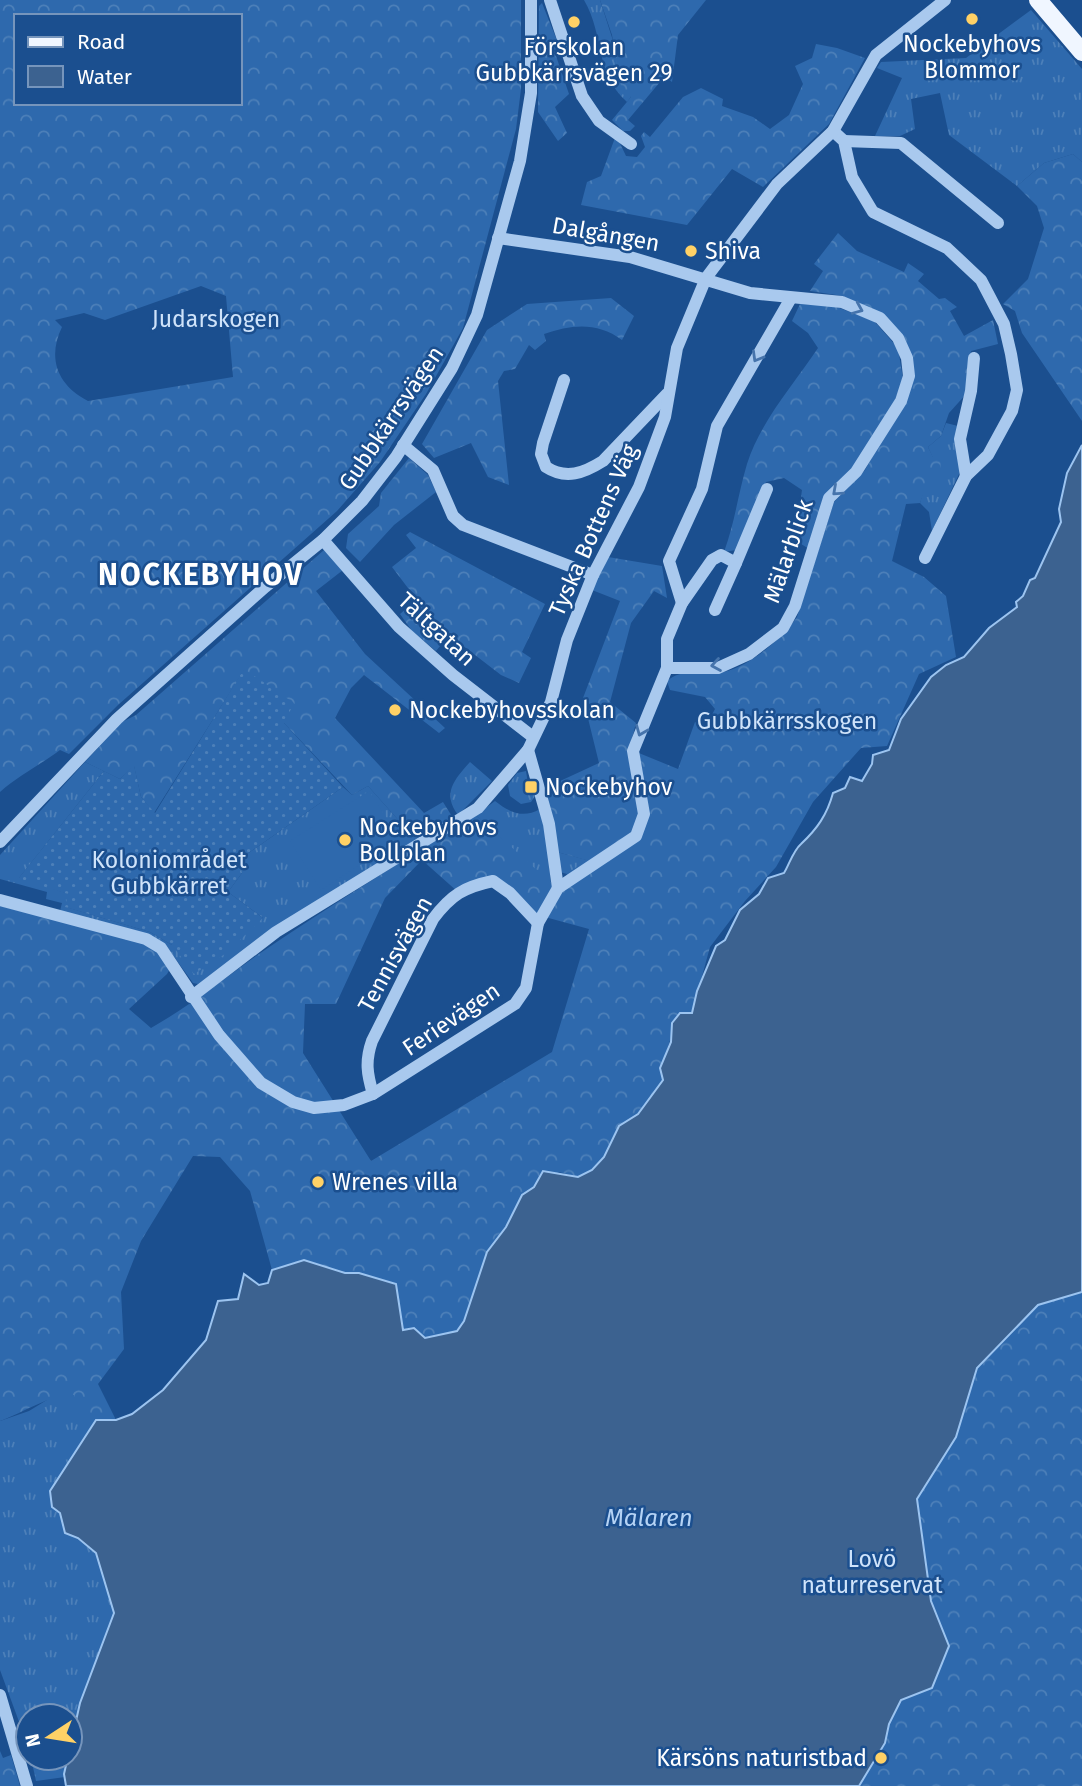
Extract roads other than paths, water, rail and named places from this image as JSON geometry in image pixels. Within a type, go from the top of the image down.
[{"type":"main road","points":[[1038,0],[1082,52]]},
{"type":"main road","points":[[1048,0],[1082,43]]},
{"type":"street","name":"Gubbkärrsvägen","points":[[0,842],[117,719],[265,587],[323,540],[362,501],[403,445],[462,353],[477,315],[520,161],[531,93],[531,0]]},
{"type":"street","points":[[550,0],[582,96],[591,112],[631,144]]},
{"type":"street","name":"Tyska Bottens Väg","points":[[191,998],[276,932],[478,808],[531,743],[551,702],[567,640],[593,575],[639,487],[665,417],[677,348],[706,278],[777,184],[833,131],[876,55],[945,0]]},
{"type":"street","points":[[1031,0],[1071,45],[1082,43]]},
{"type":"street","points":[[833,131],[845,141],[901,143],[998,223]]},
{"type":"street","points":[[845,141],[852,177],[873,212],[959,257],[981,280],[1004,324],[1017,390],[1015,400],[988,455],[966,476],[925,558]]},
{"type":"street","name":"Dalgången","points":[[498,238],[630,257],[706,278]]},
{"type":"street","name":"Mälarblick","points":[[667,668],[674,665],[718,668],[749,654],[783,628],[794,606],[829,498],[856,472],[901,401],[909,376],[907,358],[898,338],[880,318],[842,302],[750,293],[706,278]]},
{"type":"street","points":[[682,603],[669,561],[702,489],[718,426],[791,298]]},
{"type":"street","points":[[966,476],[960,439],[971,391],[974,358]]},
{"type":"street","points":[[564,380],[541,454],[546,467],[565,475],[590,469],[603,461],[667,394]]},
{"type":"street","points":[[403,445],[433,470],[453,516],[463,525],[593,575]]},
{"type":"street","points":[[715,610],[767,489]]},
{"type":"street","name":"Tältgatan","points":[[323,540],[399,627],[531,743]]},
{"type":"street","name":"Ferievägen","points":[[0,900],[146,939],[161,948],[172,961],[191,998],[226,1044],[261,1083],[279,1095],[314,1108],[344,1105],[373,1094],[515,1004],[526,988],[538,923],[558,888],[636,836],[644,814],[633,751],[667,668],[667,639],[680,614],[682,603],[712,559],[721,555],[736,563]]},
{"type":"street","points":[[531,743],[549,824],[558,888]]},
{"type":"street","name":"Tennisvägen","points":[[373,1094],[366,1073],[367,1055],[372,1041],[433,919],[446,902],[469,886],[494,881],[510,892],[538,923]]},
{"type":"street","points":[[0,1695],[19,1750],[27,1786]]},
{"type":"water","name":"Mälaren","points":[[1082,445],[1082,1292],[1038,1305],[977,1368],[956,1437],[917,1499],[931,1601],[949,1646],[932,1688],[901,1700],[889,1724],[885,1743],[859,1786],[66,1786],[64,1772],[84,1772],[84,1702],[80,1702],[114,1613],[96,1553],[78,1538],[65,1533],[60,1513],[52,1507],[50,1491],[96,1420],[116,1420],[132,1414],[163,1390],[206,1340],[218,1301],[238,1299],[244,1274],[259,1285],[268,1283],[272,1270],[304,1260],[345,1273],[359,1273],[396,1284],[403,1330],[414,1328],[425,1338],[457,1331],[464,1321],[487,1252],[506,1227],[522,1195],[534,1187],[543,1171],[578,1177],[592,1170],[604,1157],[619,1126],[638,1114],[663,1080],[660,1068],[671,1042],[672,1023],[680,1013],[692,1013],[697,991],[716,946],[725,940],[740,910],[759,894],[768,878],[784,873],[796,850],[821,821],[833,793],[845,788],[850,777],[862,781],[872,764],[873,755],[889,750],[901,719],[931,677],[946,665],[964,657],[989,628],[1017,607],[1016,602],[1023,596],[1030,580],[1035,578],[1061,522],[1059,509],[1067,473]]},
{"type":"place","name":"Nockebyhovs Blommor","points":[[972,19]]},
{"type":"place","name":"Förskolan Gubbkärrsvägen 29","points":[[574,22]]},
{"type":"place","name":"Shiva","points":[[691,251]]},
{"type":"place","name":"Nockebyhovsskolan","points":[[395,710]]},
{"type":"place","name":"Nockebyhov","points":[[531,787]]},
{"type":"place","name":"Nockebyhovs Bollplan","points":[[345,840]]},
{"type":"place","name":"Wrenes villa","points":[[318,1182]]},
{"type":"place","name":"Kärsöns naturistbad","points":[[881,1758]]},
{"type":"district","name":"NOCKEBYHOV","points":[[201,575]]},
{"type":"park label","name":"Judarskogen","points":[[216,319]]},
{"type":"park label","name":"Gubbkärrsskogen","points":[[787,721]]},
{"type":"park label","name":"Koloniområdet Gubbkärret","points":[[169,873]]},
{"type":"park label","name":"Lovö naturreservat","points":[[872,1572]]}]
